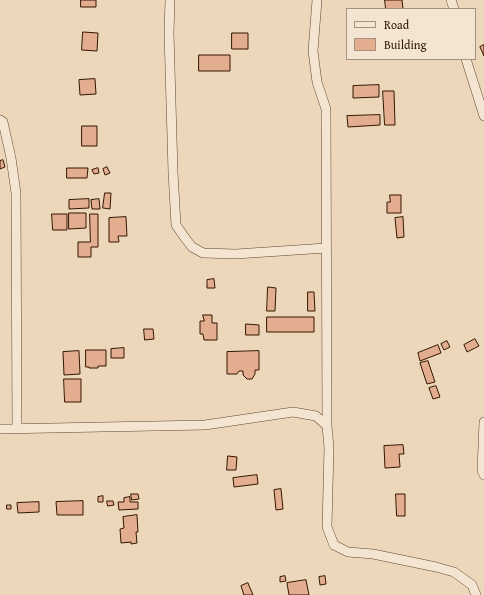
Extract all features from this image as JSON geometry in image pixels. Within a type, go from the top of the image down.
[{"type":"street","points":[[170,0],[169,33],[172,172],[176,225],[192,247],[203,253],[236,254],[326,248]]},
{"type":"street","points":[[318,0],[314,51],[317,82],[326,109],[327,426],[329,448],[327,527],[334,545],[348,552],[373,554],[436,566],[454,572],[472,585],[476,595]]},
{"type":"street","points":[[466,60],[484,116]]},
{"type":"street","points":[[0,120],[3,122],[9,146],[16,193],[17,428]]},
{"type":"street","points":[[0,429],[205,425],[293,412],[316,416],[327,426]]},
{"type":"street","points":[[484,422],[482,470],[484,475]]},
{"type":"building","points":[[81,0],[96,0],[96,7],[81,7]]},
{"type":"building","points":[[385,0],[402,0],[403,8],[386,8]]},
{"type":"building","points":[[83,32],[98,33],[97,51],[82,50]]},
{"type":"building","points":[[232,33],[248,33],[248,49],[232,49]]},
{"type":"building","points":[[484,45],[484,56],[480,47]]},
{"type":"building","points":[[199,55],[230,55],[230,71],[199,71]]},
{"type":"building","points":[[95,79],[96,94],[80,95],[79,80]]},
{"type":"building","points":[[379,85],[379,97],[353,98],[353,86]]},
{"type":"building","points":[[383,91],[394,91],[395,125],[385,125]]},
{"type":"building","points":[[380,115],[380,125],[348,127],[347,116]]},
{"type":"building","points":[[82,126],[97,126],[97,146],[82,146]]},
{"type":"building","points":[[3,160],[5,167],[0,169],[0,161]]},
{"type":"building","points":[[107,167],[110,173],[105,175],[103,169]]},
{"type":"building","points":[[67,168],[88,168],[87,178],[67,178]]},
{"type":"building","points":[[98,168],[99,173],[94,174],[92,170]]},
{"type":"building","points":[[105,193],[111,193],[110,209],[103,208]]},
{"type":"building","points":[[390,195],[401,195],[401,213],[387,213],[387,202],[390,202]]},
{"type":"building","points":[[89,199],[89,208],[69,209],[69,200]]},
{"type":"building","points":[[99,199],[100,209],[92,209],[91,200]]},
{"type":"building","points":[[69,213],[86,213],[86,228],[69,229]]},
{"type":"building","points":[[52,214],[67,214],[67,230],[53,230]]},
{"type":"building","points":[[90,214],[98,214],[98,247],[91,247],[91,257],[78,257],[78,242],[90,242]]},
{"type":"building","points":[[126,217],[127,236],[118,236],[119,242],[109,242],[109,218]]},
{"type":"building","points":[[403,217],[404,237],[397,238],[395,218]]},
{"type":"building","points":[[214,279],[215,288],[207,288],[207,280]]},
{"type":"building","points":[[268,287],[276,288],[275,311],[267,311]]},
{"type":"building","points":[[308,292],[314,292],[315,311],[308,311]]},
{"type":"building","points":[[203,315],[212,315],[212,323],[217,323],[217,340],[204,340],[203,334],[200,334],[200,321],[204,321]]},
{"type":"building","points":[[267,317],[314,317],[314,332],[267,332]]},
{"type":"building","points":[[246,324],[259,325],[259,335],[246,335]]},
{"type":"building","points":[[144,329],[153,329],[154,339],[145,340]]},
{"type":"building","points":[[475,339],[479,346],[467,352],[464,345]]},
{"type":"building","points":[[447,341],[450,347],[444,350],[441,344]]},
{"type":"building","points":[[438,345],[441,353],[420,361],[418,353]]},
{"type":"building","points":[[124,348],[124,358],[111,358],[111,349]]},
{"type":"building","points":[[86,350],[106,350],[106,366],[98,366],[98,368],[86,367]]},
{"type":"building","points":[[79,351],[80,374],[64,375],[63,352]]},
{"type":"building","points":[[259,351],[259,370],[255,370],[255,374],[252,379],[247,379],[243,375],[243,371],[239,371],[237,374],[227,374],[227,352]]},
{"type":"building","points":[[428,361],[435,382],[427,384],[420,363]]},
{"type":"building","points":[[64,379],[81,379],[81,402],[65,402]]},
{"type":"building","points":[[436,386],[440,397],[433,399],[429,388]]},
{"type":"building","points":[[403,445],[404,454],[399,454],[400,467],[385,468],[384,446]]},
{"type":"building","points":[[228,456],[237,457],[236,470],[227,470]]},
{"type":"building","points":[[257,475],[258,484],[234,487],[233,478]]},
{"type":"building","points":[[281,489],[283,509],[276,510],[274,490]]},
{"type":"building","points":[[131,494],[138,494],[139,499],[132,500]]},
{"type":"building","points":[[396,494],[405,494],[405,516],[397,516]]},
{"type":"building","points":[[103,496],[103,502],[98,502],[98,497]]},
{"type":"building","points":[[130,497],[130,502],[138,502],[138,509],[119,510],[118,502],[124,502],[124,498]]},
{"type":"building","points":[[83,501],[83,515],[57,515],[56,502]]},
{"type":"building","points":[[107,501],[113,501],[114,505],[108,506]]},
{"type":"building","points":[[39,502],[39,512],[18,513],[17,503]]},
{"type":"building","points":[[7,505],[11,505],[11,509],[7,509]]},
{"type":"building","points":[[137,515],[137,543],[121,543],[120,529],[124,528],[123,517]]},
{"type":"building","points":[[285,576],[286,581],[280,582],[280,577]]},
{"type":"building","points":[[325,576],[326,584],[320,585],[319,577]]},
{"type":"building","points":[[306,580],[309,595],[289,595],[287,583]]},
{"type":"building","points":[[248,583],[253,595],[244,595],[241,586]]}]
